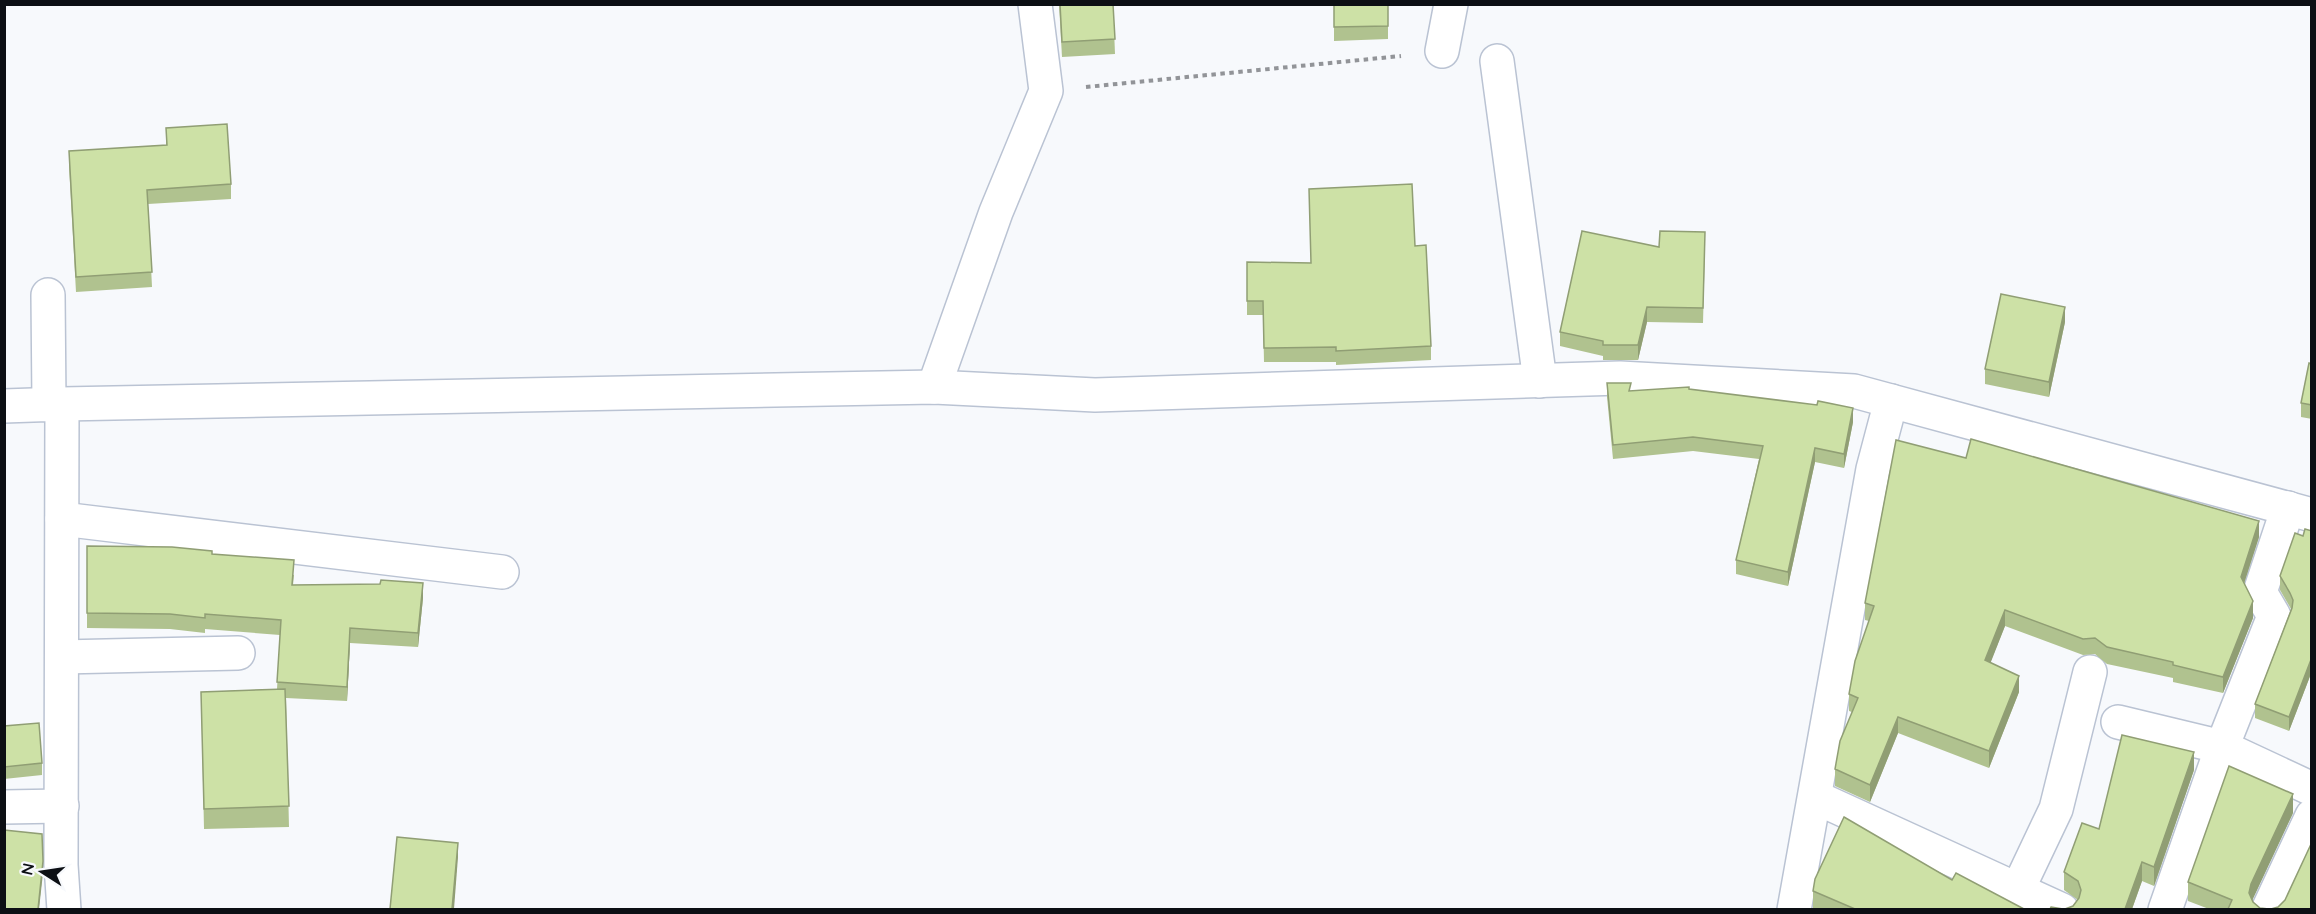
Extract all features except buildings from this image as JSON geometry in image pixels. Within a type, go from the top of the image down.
[{"type":"street","points":[[934,387],[996,212],[1046,91],[1035,4]]},
{"type":"street","points":[[1442,51],[1451,4]]},
{"type":"street","points":[[1497,61],[1540,381]]},
{"type":"street","points":[[48,295],[62,519],[61,865],[64,909]]},
{"type":"street","points":[[4,406],[934,387],[1095,395],[1620,378],[1854,391],[2300,512],[2260,592],[2274,616],[2222,747],[2165,909]]},
{"type":"street","points":[[1794,909],[1873,469],[1890,401]]},
{"type":"street","points":[[62,519],[501,572]]},
{"type":"street","points":[[62,657],[238,652]]},
{"type":"street","points":[[2018,889],[2056,809],[2090,672]]},
{"type":"street","points":[[2118,722],[2222,747],[2312,789]]},
{"type":"street","points":[[1815,797],[2018,889],[2053,908]]},
{"type":"street","points":[[4,807],[62,806]]},
{"type":"street","points":[[2268,909],[2312,816]]},
{"type":"path","points":[[1046,91],[1442,51]]}]
